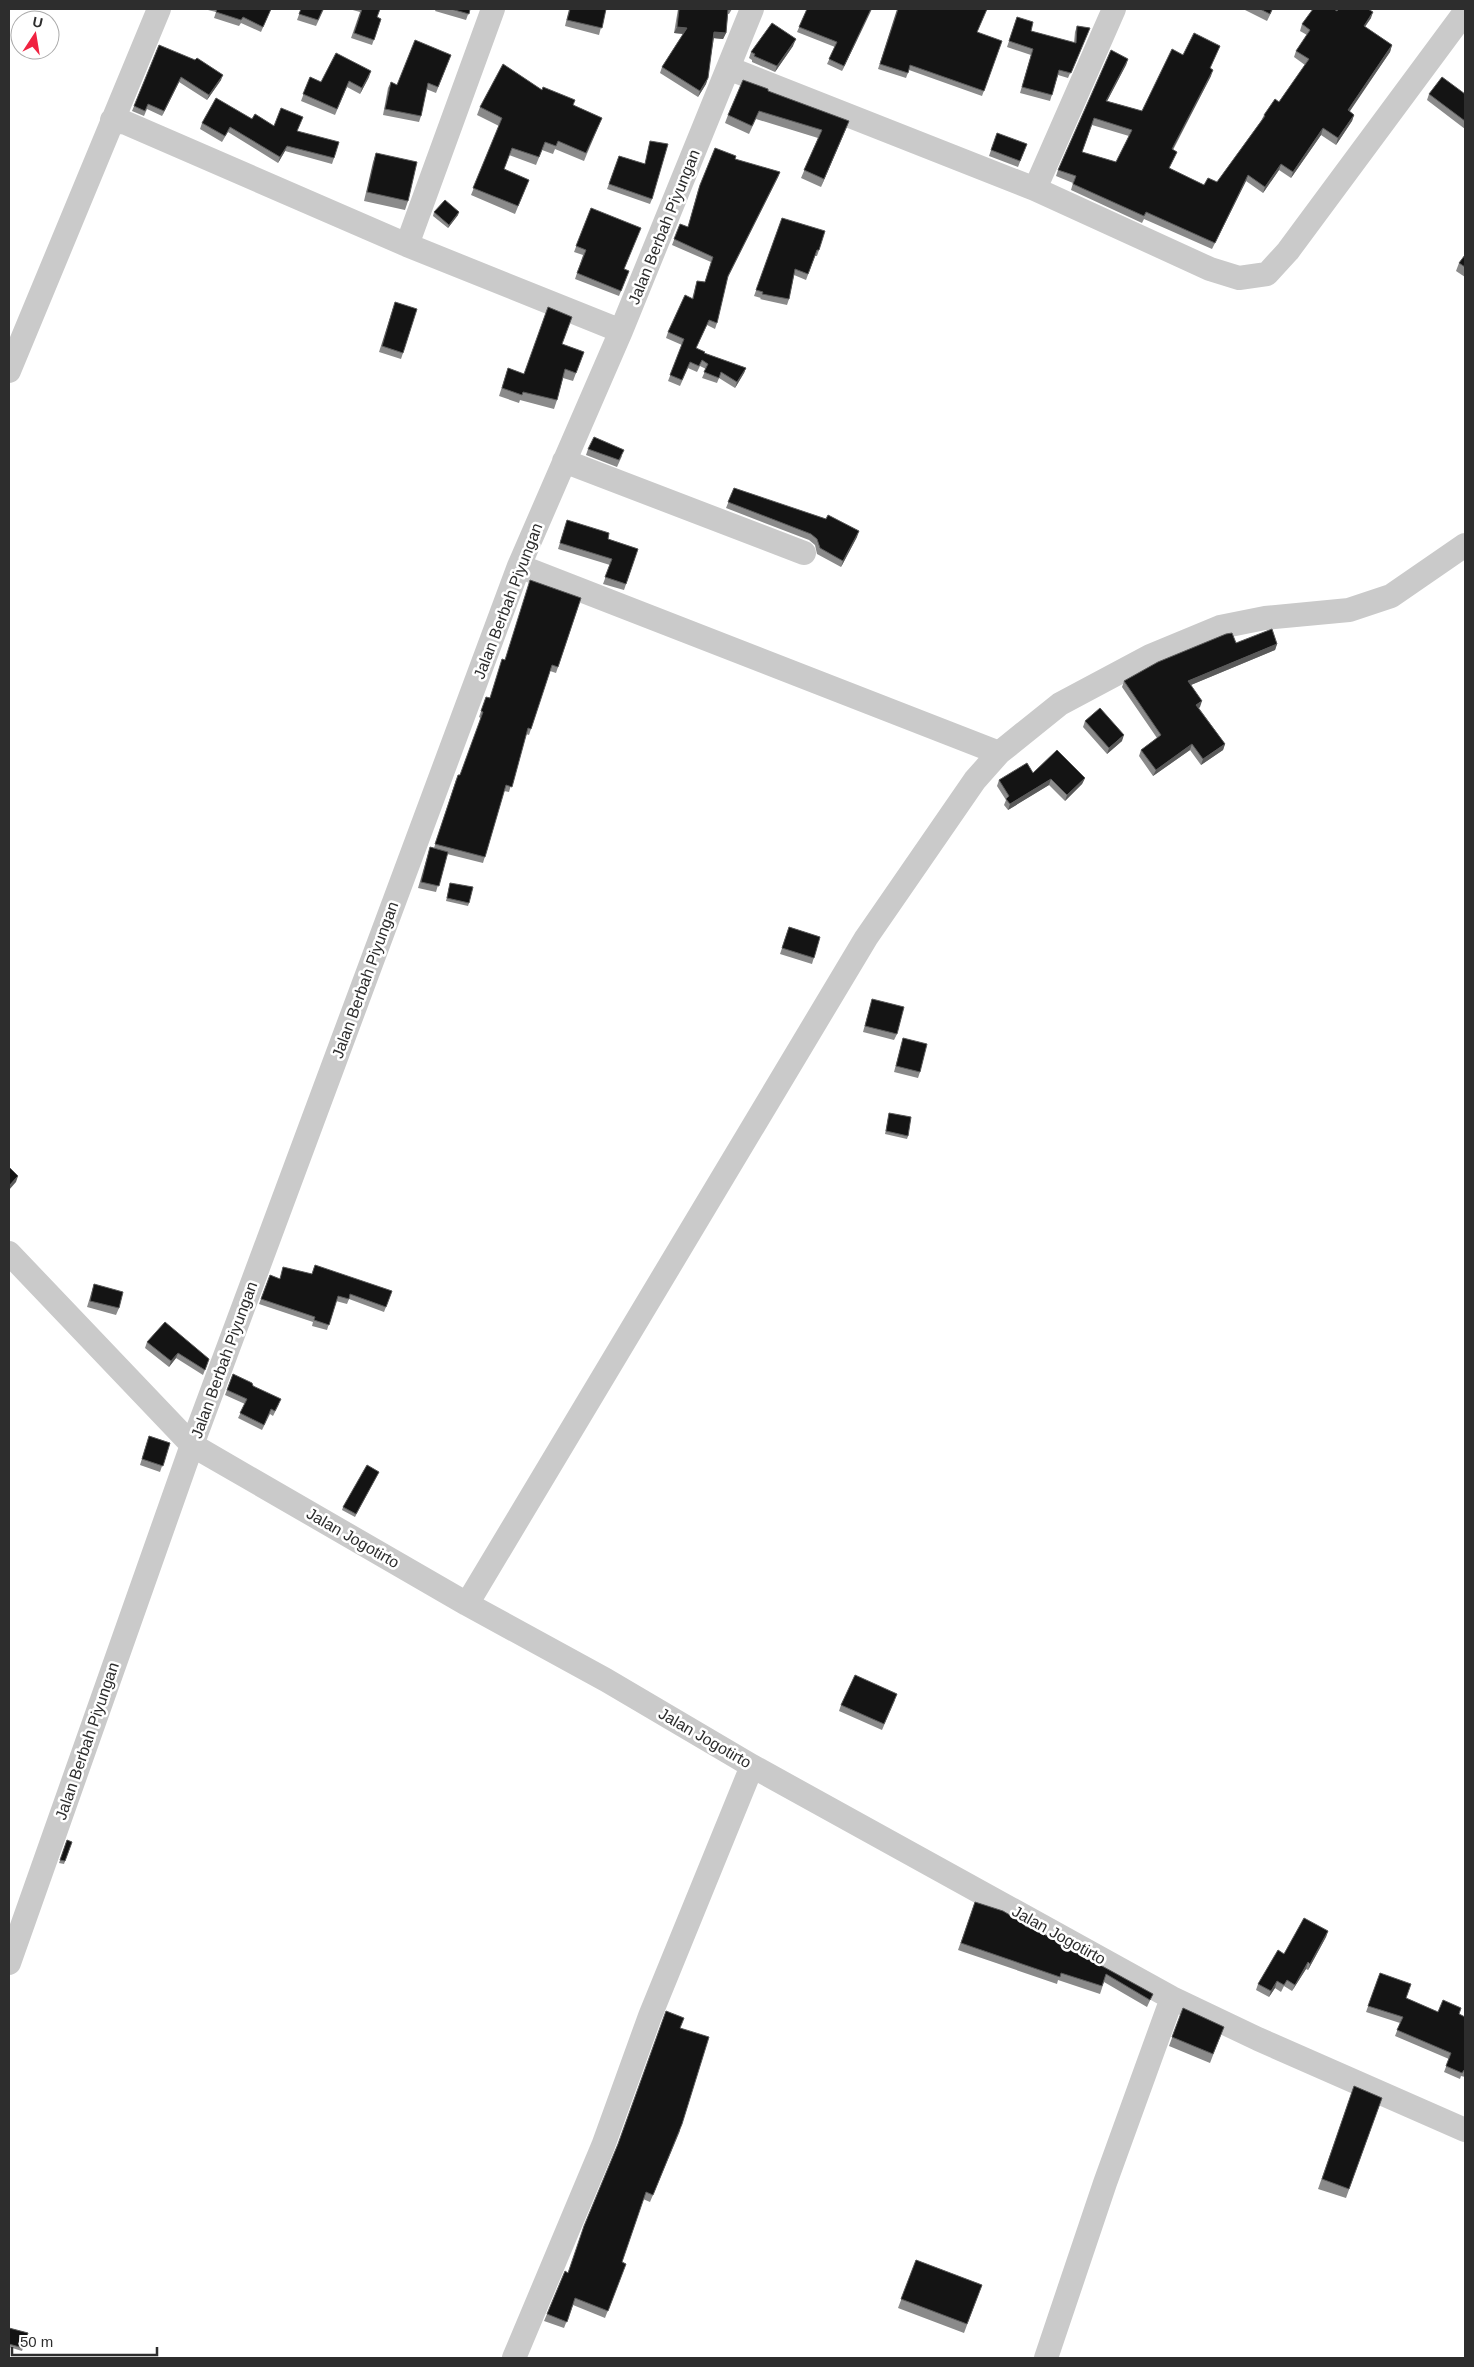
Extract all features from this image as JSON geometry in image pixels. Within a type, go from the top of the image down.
[{"type":"street","points":[[9,371],[158,9]]},
{"type":"street","points":[[407,245],[493,9]]},
{"type":"street","name":"Jalan Berbah Piyungan","points":[[9,1963],[192,1445],[519,566],[621,330],[752,9]]},
{"type":"street","points":[[1035,189],[1114,9]]},
{"type":"street","points":[[728,68],[1035,189],[1210,269],[1239,278],[1267,274],[1288,251],[1465,12]]},
{"type":"street","points":[[112,120],[126,123],[407,245],[621,330]]},
{"type":"street","points":[[564,461],[804,553]]},
{"type":"street","points":[[467,1604],[866,938],[975,780],[999,753],[1060,704],[1150,656],[1220,626],[1265,618],[1349,610],[1392,596],[1465,545]]},
{"type":"street","points":[[519,566],[999,753]]},
{"type":"street","name":"Jalan Jogotirto","points":[[9,1253],[192,1445],[467,1604],[606,1680],[752,1766],[1172,1998],[1258,2039],[1465,2130]]},
{"type":"street","points":[[514,2358],[603,2146],[650,2016],[752,1766]]},
{"type":"street","points":[[1046,2358],[1105,2183],[1172,1998]]},
{"type":"building","points":[[217,9],[271,9],[263,27],[243,17],[241,20],[216,12]]},
{"type":"building","points":[[301,9],[323,9],[318,20],[299,14]]},
{"type":"building","points":[[362,9],[380,9],[377,17],[381,19],[374,40],[354,33]]},
{"type":"building","points":[[451,9],[470,9],[469,14]]},
{"type":"building","points":[[570,9],[606,9],[602,28],[567,20]]},
{"type":"building","points":[[679,9],[728,9],[726,33],[714,32],[708,78],[700,91],[662,67],[687,28],[677,27]]},
{"type":"building","points":[[807,9],[871,9],[844,66],[829,59],[837,42],[799,27]]},
{"type":"building","points":[[898,9],[987,9],[977,32],[1002,41],[984,91],[910,65],[908,73],[880,64]]},
{"type":"building","points":[[1260,9],[1272,9],[1270,14]]},
{"type":"building","points":[[1313,9],[1334,9],[1337,11],[1338,9],[1368,9],[1373,12],[1364,26],[1392,45],[1348,110],[1354,115],[1338,138],[1323,128],[1293,172],[1281,164],[1265,187],[1248,175],[1215,243],[1146,212],[1144,216],[1073,184],[1076,176],[1058,170],[1111,50],[1128,59],[1106,101],[1142,111],[1172,49],[1183,55],[1194,33],[1220,46],[1210,68],[1213,70],[1172,149],[1177,152],[1169,168],[1204,185],[1208,178],[1217,182],[1265,116],[1275,99],[1279,102],[1309,59],[1296,51],[1310,30],[1302,24]],"holes":[[[1094,118],[1132,130],[1116,162],[1082,152]]]},
{"type":"building","points":[[1017,17],[1033,22],[1031,31],[1076,43],[1077,26],[1090,28],[1071,73],[1059,70],[1052,95],[1022,87],[1033,49],[1009,41]]},
{"type":"building","points":[[772,23],[796,39],[777,66],[754,56],[755,54],[751,52]]},
{"type":"building","points":[[415,40],[451,55],[438,87],[428,83],[421,116],[385,109],[391,82],[397,85]]},
{"type":"building","points":[[159,45],[195,60],[197,58],[223,75],[209,95],[181,77],[164,111],[148,104],[145,111],[134,106]]},
{"type":"building","points":[[336,53],[371,71],[362,88],[349,81],[337,109],[303,94],[310,77],[321,82]]},
{"type":"building","points":[[503,64],[542,90],[543,87],[575,100],[573,105],[602,118],[586,153],[558,141],[556,146],[545,142],[539,157],[512,148],[504,169],[529,180],[518,206],[473,188],[502,118],[480,107]]},
{"type":"building","points":[[1442,77],[1465,94],[1465,121],[1429,94]]},
{"type":"building","points":[[743,80],[849,121],[824,179],[804,170],[822,130],[759,111],[752,126],[728,115]]},
{"type":"building","points":[[216,98],[252,119],[255,114],[274,126],[281,108],[303,117],[297,131],[339,142],[334,158],[287,146],[280,157],[230,127],[225,136],[202,123]]},
{"type":"building","points":[[997,133],[1027,144],[1020,161],[991,150]]},
{"type":"building","points":[[650,141],[668,144],[652,199],[609,184],[619,156],[645,164]]},
{"type":"building","points":[[715,148],[736,156],[735,159],[780,172],[728,276],[717,323],[709,320],[696,348],[704,353],[746,368],[737,382],[721,372],[719,378],[704,372],[708,364],[702,360],[699,366],[690,362],[682,380],[670,375],[684,339],[668,332],[685,295],[693,299],[697,281],[705,282],[713,257],[674,239],[680,224],[688,227],[700,185]]},
{"type":"building","points":[[376,153],[417,162],[408,201],[367,192]]},
{"type":"building","points":[[445,200],[459,212],[449,225],[434,212]]},
{"type":"building","points":[[591,208],[641,228],[624,269],[629,271],[621,291],[577,273],[586,250],[576,246]]},
{"type":"building","points":[[782,218],[825,231],[808,274],[795,269],[789,299],[762,294],[763,292],[756,290]]},
{"type":"building","points":[[1465,255],[1465,267],[1459,263]]},
{"type":"building","points":[[395,302],[417,309],[403,353],[382,346]]},
{"type":"building","points":[[548,307],[572,317],[562,344],[584,352],[576,373],[565,369],[557,400],[523,392],[522,395],[502,388],[508,368],[524,374]]},
{"type":"building","points":[[594,437],[624,450],[619,460],[588,449]]},
{"type":"building","points":[[734,488],[826,519],[828,515],[859,531],[843,561],[820,548],[817,539],[811,534],[728,502]]},
{"type":"building","points":[[567,520],[609,533],[608,539],[638,549],[626,584],[605,577],[612,559],[560,543]]},
{"type":"building","points":[[530,580],[581,598],[558,667],[552,665],[531,729],[528,728],[512,787],[506,785],[485,857],[435,844],[458,775],[460,775],[483,712],[481,711],[486,697],[490,698],[502,659],[505,660]]},
{"type":"building","points":[[1272,629],[1277,644],[1188,681],[1202,701],[1196,705],[1225,744],[1203,759],[1192,744],[1156,770],[1141,750],[1161,735],[1124,681],[1158,662],[1226,634],[1232,633],[1236,643]]},
{"type":"building","points":[[1100,708],[1124,735],[1109,748],[1085,721]]},
{"type":"building","points":[[1057,750],[1085,778],[1067,795],[1051,779],[1010,804],[1006,799],[1009,796],[999,780],[1027,763],[1033,773]]},
{"type":"building","points":[[430,847],[448,852],[439,886],[421,882]]},
{"type":"building","points":[[450,883],[473,887],[469,903],[447,898]]},
{"type":"building","points":[[789,927],[820,937],[814,958],[782,948]]},
{"type":"building","points":[[872,999],[904,1007],[897,1034],[865,1026]]},
{"type":"building","points":[[903,1038],[927,1044],[920,1072],[896,1066]]},
{"type":"building","points":[[889,1113],[911,1117],[908,1136],[886,1131]]},
{"type":"building","points":[[9,1167],[18,1176],[9,1186]]},
{"type":"building","points":[[315,1265],[392,1291],[386,1307],[350,1294],[349,1299],[338,1296],[329,1325],[314,1320],[315,1317],[261,1299],[270,1275],[280,1279],[283,1267],[312,1274]]},
{"type":"building","points":[[94,1284],[123,1292],[119,1308],[90,1301]]},
{"type":"building","points":[[165,1322],[209,1359],[205,1370],[178,1353],[171,1361],[147,1342]]},
{"type":"building","points":[[233,1374],[281,1399],[275,1411],[271,1409],[264,1425],[240,1413],[247,1399],[227,1390]]},
{"type":"building","points":[[149,1436],[170,1443],[163,1466],[142,1459]]},
{"type":"building","points":[[367,1465],[379,1472],[356,1514],[343,1507]]},
{"type":"building","points":[[855,1675],[897,1694],[884,1724],[841,1705]]},
{"type":"building","points":[[67,1840],[72,1842],[65,1861],[60,1860]]},
{"type":"building","points":[[975,1902],[1003,1911],[1025,1924],[1025,1926],[1040,1932],[1153,1994],[1150,2000],[1106,1974],[1102,1986],[1061,1973],[1060,1977],[961,1943]]},
{"type":"building","points":[[1304,1918],[1328,1931],[1310,1964],[1308,1962],[1295,1985],[1287,1980],[1284,1985],[1277,1981],[1271,1991],[1258,1984],[1278,1950],[1284,1954]]},
{"type":"building","points":[[1380,1973],[1411,1984],[1406,1998],[1438,2012],[1443,2000],[1461,2008],[1459,2014],[1465,2017],[1465,2071],[1462,2073],[1446,2066],[1451,2053],[1397,2030],[1403,2017],[1368,2006]]},
{"type":"building","points":[[1183,2008],[1224,2027],[1213,2054],[1172,2037]]},
{"type":"building","points":[[666,2011],[684,2018],[680,2028],[709,2037],[682,2124],[653,2195],[646,2192],[622,2262],[626,2264],[608,2311],[575,2298],[567,2322],[547,2314],[565,2271],[568,2273],[584,2226],[618,2144]]},
{"type":"building","points":[[1354,2086],[1382,2098],[1349,2189],[1322,2179]]},
{"type":"building","points":[[916,2260],[982,2285],[967,2324],[901,2299]]},
{"type":"building","points":[[9,2328],[28,2333],[23,2348],[9,2344]]}]
